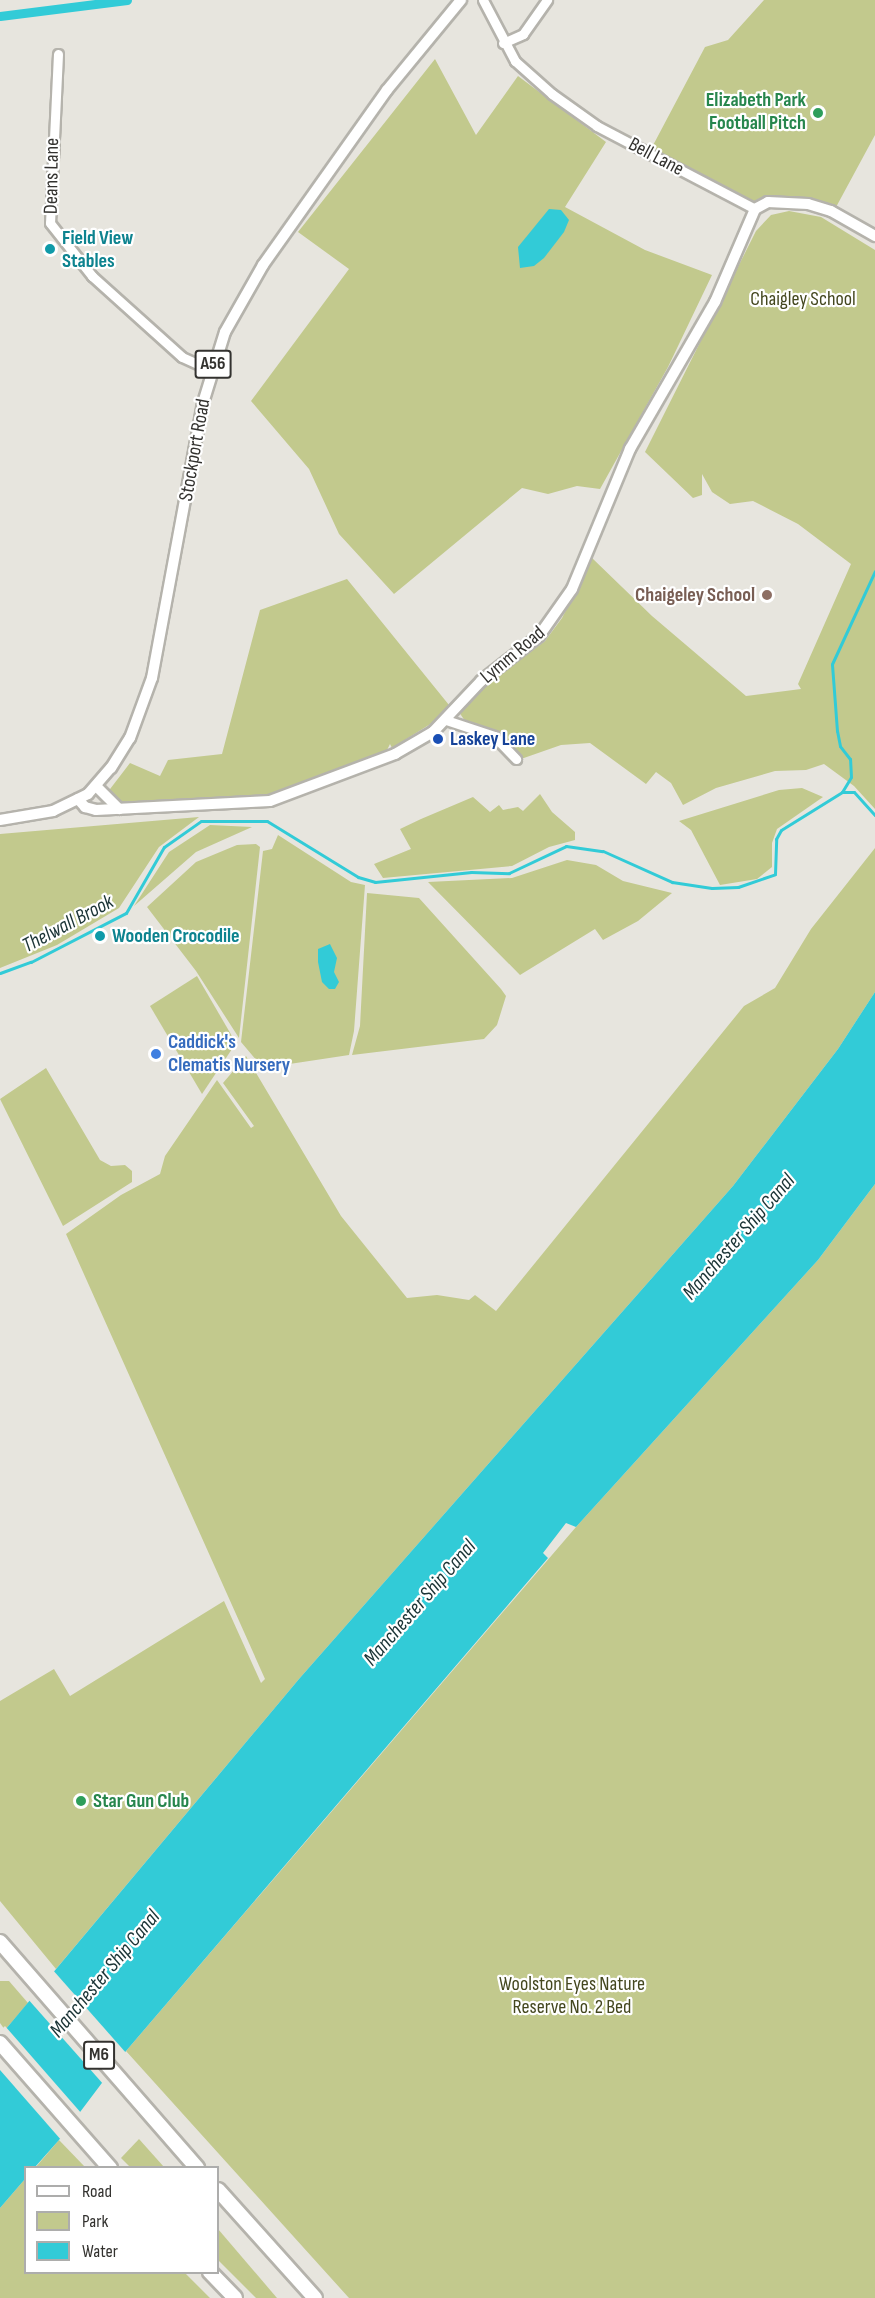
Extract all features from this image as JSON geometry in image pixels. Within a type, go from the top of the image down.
[{"type":"highway","name":"M6","points":[[0,1942],[196,2166]]},
{"type":"highway","points":[[0,2043],[108,2166]]},
{"type":"highway","points":[[219,2191],[315,2298]]},
{"type":"highway","points":[[212,2274],[235,2298]]},
{"type":"main road","name":"Stockport Road","points":[[0,820],[36,816],[78,800],[96,786],[130,738],[152,678],[211,370],[238,305],[263,265],[387,90],[461,0]]},
{"type":"main road","points":[[755,209],[768,202],[808,204],[831,211],[875,236]]},
{"type":"main road","name":"Lymm Road","points":[[78,800],[90,809],[119,809],[230,806],[288,796],[394,754],[418,742],[446,720],[481,681],[539,636],[572,589],[630,449],[715,302],[755,209]]},
{"type":"main road","points":[[96,786],[119,809]]},
{"type":"street","name":"Bell Lane","points":[[483,0],[503,43],[530,76],[597,126],[755,209]]},
{"type":"street","points":[[503,43],[523,34],[547,0]]},
{"type":"street","name":"Deans Lane","points":[[58,54],[50,223],[92,276],[182,357],[211,370]]},
{"type":"street","points":[[446,720],[494,736],[516,759]]},
{"type":"green space","points":[[764,0],[875,0],[875,135],[835,209],[776,198],[757,201],[749,209],[650,151],[705,47],[728,40]]},
{"type":"green space","points":[[435,59],[476,135],[518,76],[606,142],[565,207],[645,250],[712,275],[668,367],[600,489],[577,486],[548,494],[522,488],[394,594],[339,534],[309,469],[251,401],[349,269],[298,232]]},
{"type":"green space","name":"Chaigley School","points":[[789,211],[821,217],[875,250],[875,809],[854,786],[824,764],[806,770],[775,771],[716,788],[683,805],[671,783],[656,772],[646,784],[590,743],[561,745],[521,759],[492,731],[465,721],[459,712],[486,686],[545,641],[562,618],[592,558],[652,616],[746,696],[801,689],[798,684],[851,564],[798,524],[753,501],[730,504],[712,492],[702,474],[702,495],[693,498],[645,452],[756,231],[771,215]]},
{"type":"green space","points":[[347,579],[449,705],[432,723],[392,748],[390,744],[387,750],[271,795],[117,805],[107,793],[130,763],[160,776],[168,760],[222,754],[260,610]]},
{"type":"green space","points":[[802,788],[823,797],[777,829],[772,843],[772,867],[757,879],[720,885],[691,830],[679,821],[779,790]]},
{"type":"green space","points":[[540,794],[552,812],[575,832],[575,840],[549,847],[512,866],[383,878],[374,864],[411,849],[400,829],[473,797],[490,812],[499,805],[503,810],[518,807],[523,811]]},
{"type":"green space","points":[[199,817],[159,847],[119,908],[57,945],[0,968],[0,834]]},
{"type":"green space","points":[[210,825],[252,827],[196,852],[134,906],[169,852]]},
{"type":"green space","points":[[278,835],[351,882],[365,885],[354,1031],[349,1055],[263,1068],[241,1042],[263,851],[272,849]]},
{"type":"green space","points":[[256,844],[260,847],[239,1038],[196,971],[147,907],[196,862],[237,845]]},
{"type":"green space","points":[[875,848],[875,992],[838,1049],[733,1186],[299,1679],[56,1969],[0,1901],[0,1701],[54,1669],[70,1696],[224,1601],[261,1683],[265,1679],[66,1234],[121,1195],[160,1174],[165,1156],[217,1080],[251,1128],[254,1126],[223,1083],[246,1056],[341,1216],[407,1298],[437,1295],[469,1300],[475,1295],[496,1311],[744,1006],[775,988],[811,929]]},
{"type":"green space","points":[[567,860],[596,865],[623,881],[672,893],[638,921],[603,940],[595,929],[520,975],[428,882],[512,878]]},
{"type":"green space","points":[[367,893],[419,898],[501,989],[506,996],[497,1025],[484,1039],[352,1055],[360,1026]]},
{"type":"green space","points":[[197,976],[236,1043],[202,1094],[150,1006]]},
{"type":"green space","points":[[46,1068],[100,1160],[111,1166],[125,1165],[132,1171],[132,1182],[63,1226],[0,1099]]},
{"type":"green space","name":"Woolston Eyes Nature Reserve No. 2 Bed","points":[[875,1184],[875,2298],[349,2298],[126,2051],[576,1527],[818,1260]]},
{"type":"green space","points":[[0,1981],[9,1981],[28,2003],[5,2030],[0,2023]]},
{"type":"green space","points":[[139,2139],[163,2166],[129,2166],[121,2158]]},
{"type":"green space","points":[[59,2140],[84,2166],[37,2166]]},
{"type":"green space","points":[[24,2180],[24,2274],[186,2274],[210,2298],[0,2298],[0,2208]]},
{"type":"green space","points":[[219,2230],[277,2298],[256,2298],[219,2261]]},
{"type":"water","points":[[549,209],[561,210],[569,220],[564,232],[544,258],[534,266],[520,268],[518,247]]},
{"type":"water","points":[[330,944],[337,958],[334,972],[339,982],[335,989],[329,989],[322,982],[318,962],[318,949]]},
{"type":"water","name":"Manchester Ship Canal","points":[[875,992],[875,1184],[818,1260],[576,1527],[566,1523],[543,1553],[548,1558],[126,2051],[59,2140],[36,2166],[24,2166],[24,2180],[0,2208],[0,2036],[299,1679],[733,1186],[838,1049]]},
{"type":"pier","points":[[52,1969],[127,2054],[104,2085],[27,1998]]},
{"type":"pier","points":[[5,2026],[82,2114],[62,2141],[0,2070],[0,2031]]},
{"type":"waterway","points":[[0,16],[127,0]]},
{"type":"waterway","points":[[842,792],[851,777],[850,759],[840,746],[837,731],[832,664],[875,571]]},
{"type":"waterway","name":"Thelwall Brook","points":[[0,973],[31,962],[126,913],[164,847],[201,821],[267,821],[358,877],[375,882],[471,872],[509,873],[566,846],[603,851],[672,882],[712,888],[738,887],[775,874],[776,839],[781,830],[842,792],[854,792],[875,815]]},
{"type":"place","name":"Elizabeth Park Football Pitch","points":[[818,113]]},
{"type":"place","name":"Field View Stables","points":[[50,249]]},
{"type":"place","name":"Chaigeley School","points":[[767,595]]},
{"type":"place","name":"Laskey Lane","points":[[438,739]]},
{"type":"place","name":"Wooden Crocodile","points":[[100,936]]},
{"type":"place","name":"Caddick's Clematis Nursery","points":[[156,1054]]},
{"type":"place","name":"Star Gun Club","points":[[81,1801]]}]
